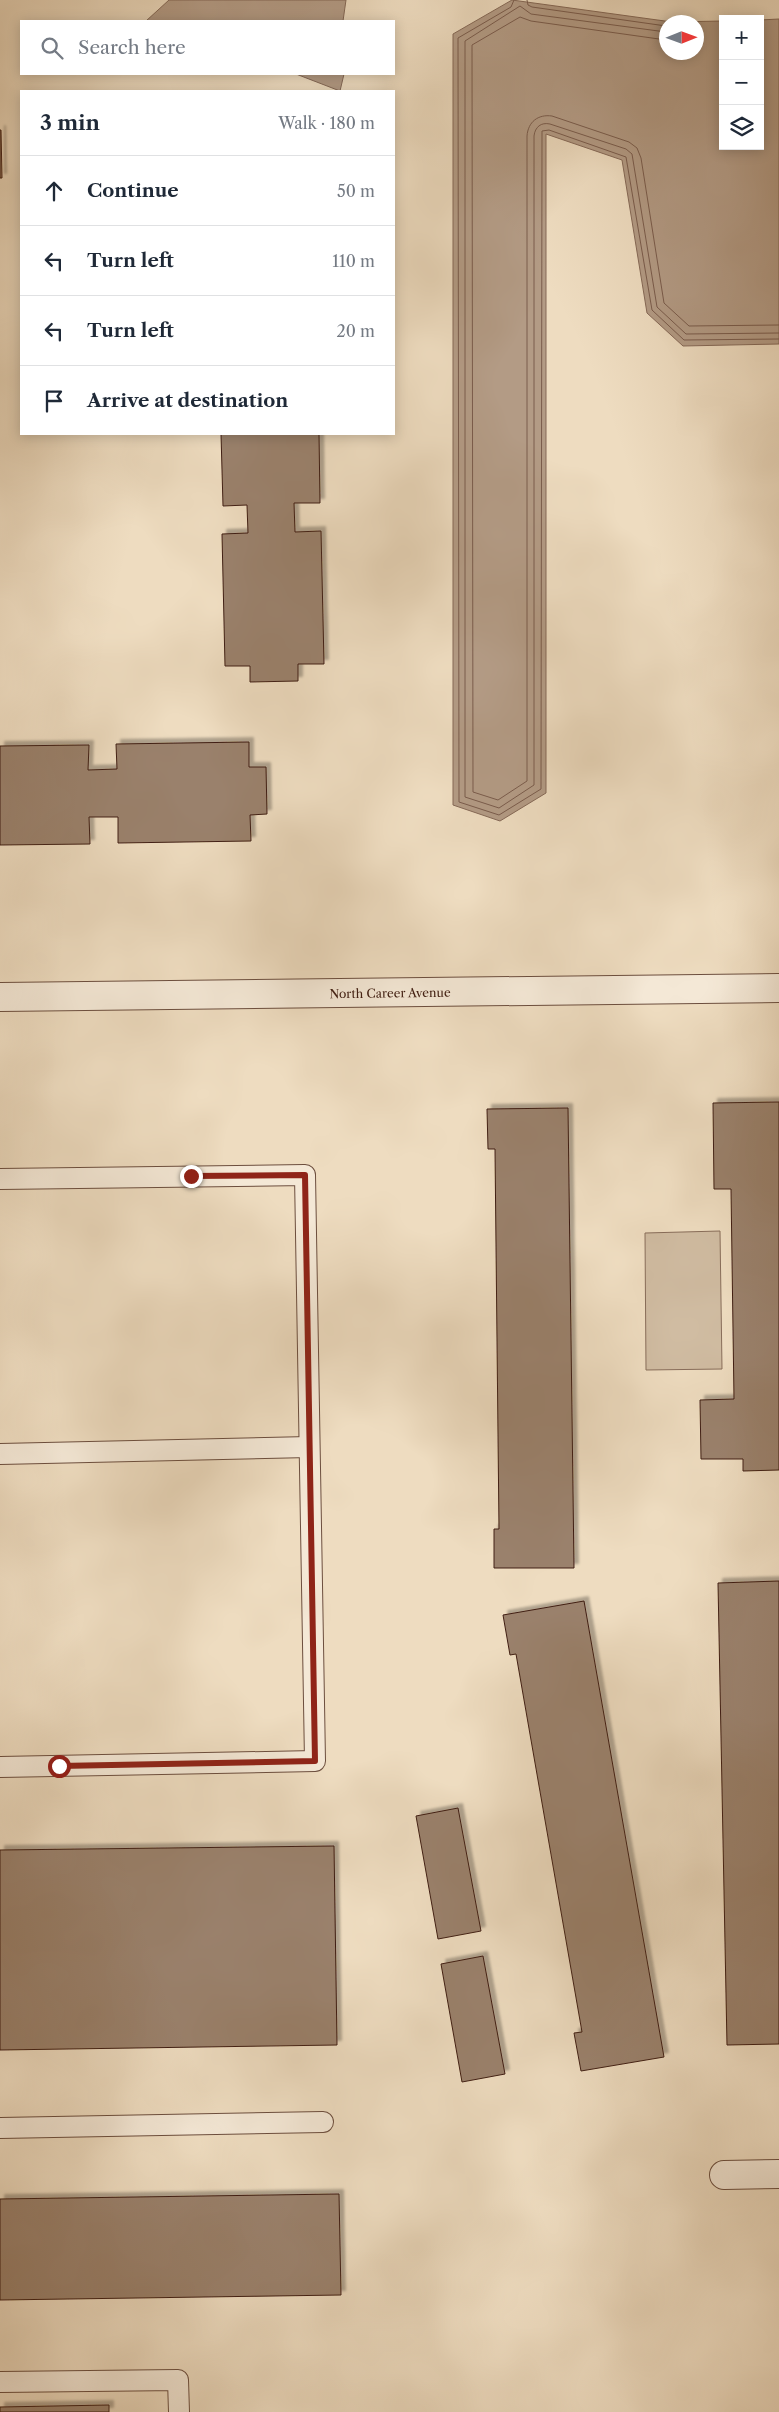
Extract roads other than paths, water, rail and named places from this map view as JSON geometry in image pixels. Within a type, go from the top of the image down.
[{"type":"street","name":"North Career Avenue","points":[[0,997],[779,988]]},
{"type":"street","points":[[724,2175],[779,2174]]},
{"type":"lane","points":[[0,1179],[305,1175],[308,1447],[315,1761],[0,1767]]},
{"type":"lane","points":[[0,1454],[308,1447]]},
{"type":"lane","points":[[0,2128],[323,2122]]},
{"type":"lane","points":[[0,2382],[178,2380],[178,2412]]},
{"type":"water","points":[[169,0],[346,0],[343,20],[147,20]]},
{"type":"water","points":[[512,0],[659,20],[659,60],[704,60],[704,21],[719,21],[719,150],[764,150],[764,20],[779,19],[779,344],[683,346],[647,313],[622,160],[546,134],[546,793],[500,821],[453,805],[453,34]]},
{"type":"water","points":[[299,75],[344,75],[340,90]]}]
